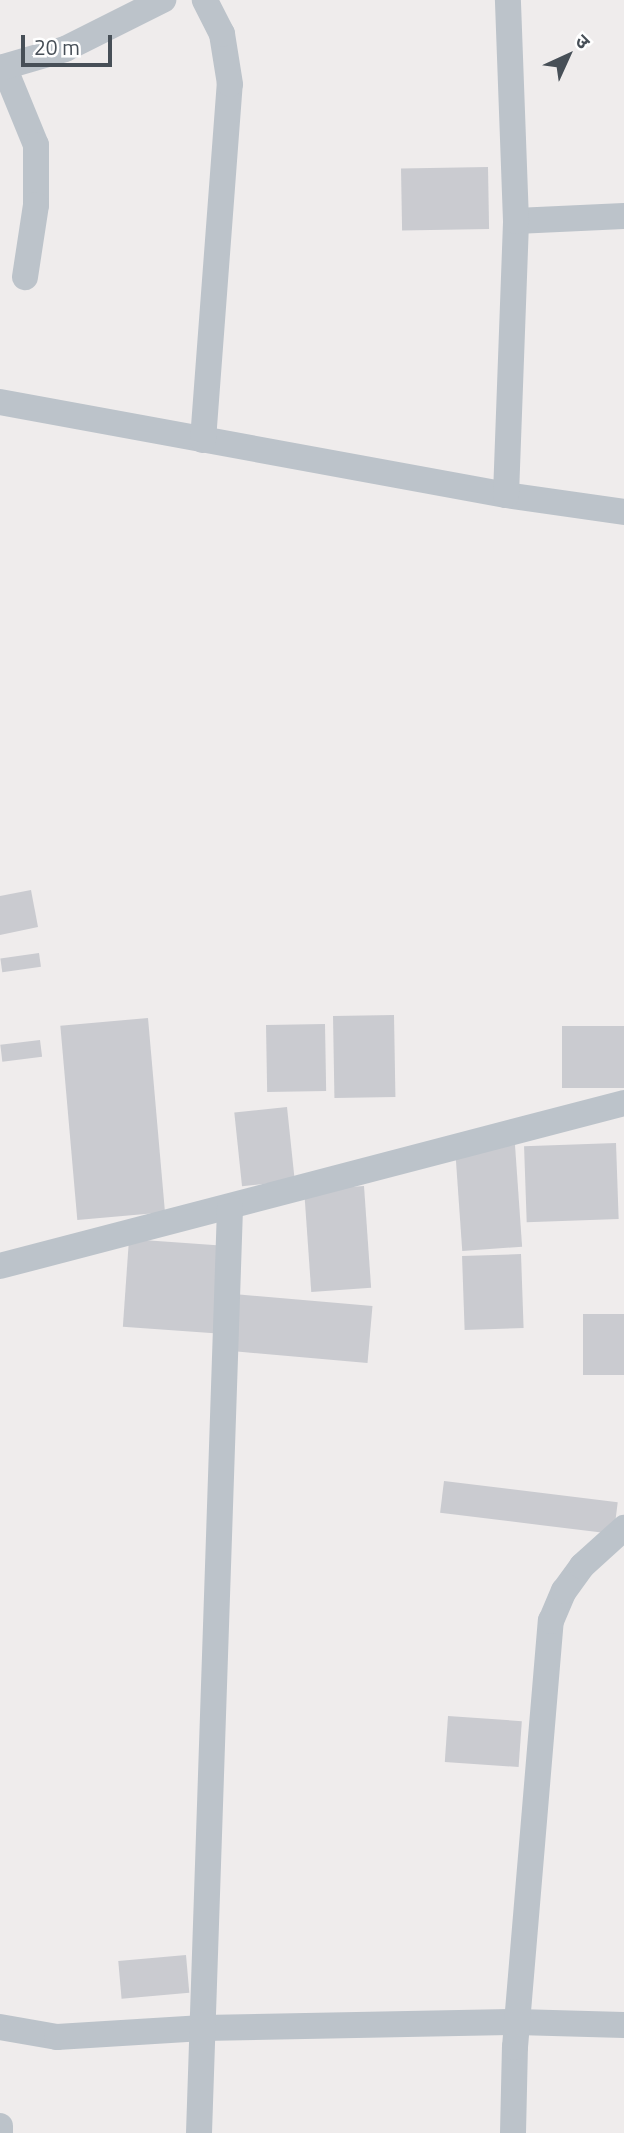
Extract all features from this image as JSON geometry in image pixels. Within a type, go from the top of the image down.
[{"type":"street","points":[[25,277],[36,205],[36,145],[2,68],[65,48],[163,0]]},
{"type":"street","points":[[203,440],[230,84],[222,34],[205,0]]},
{"type":"street","points":[[506,495],[516,221],[508,0]]},
{"type":"street","points":[[516,221],[624,216]]},
{"type":"street","points":[[0,402],[506,495],[624,512]]},
{"type":"street","points":[[0,1266],[230,1208],[624,1102]]},
{"type":"street","points":[[200,2133],[230,1208]]},
{"type":"street","points":[[513,2133],[517,2022],[551,1621],[564,1591],[582,1566],[624,1528]]},
{"type":"street","points":[[0,2027],[57,2037],[203,2028],[517,2022],[624,2025]]},
{"type":"street","points":[[0,2126],[0,2133]]},
{"type":"building","points":[[488,167],[489,229],[402,231],[401,169]]},
{"type":"building","points":[[31,890],[38,927],[0,935],[0,896]]},
{"type":"building","points":[[39,953],[41,967],[2,972],[0,958]]},
{"type":"building","points":[[394,1015],[395,1097],[334,1098],[333,1016]]},
{"type":"building","points":[[148,1018],[165,1212],[77,1220],[60,1026]]},
{"type":"building","points":[[325,1024],[326,1091],[267,1092],[266,1025]]},
{"type":"building","points":[[562,1026],[624,1026],[624,1088],[562,1088]]},
{"type":"building","points":[[40,1040],[42,1057],[2,1062],[0,1045]]},
{"type":"building","points":[[287,1107],[295,1181],[242,1186],[234,1113]]},
{"type":"building","points":[[616,1143],[619,1219],[527,1222],[524,1146]]},
{"type":"building","points":[[515,1145],[522,1247],[462,1251],[455,1149]]},
{"type":"building","points":[[364,1186],[371,1288],[311,1292],[304,1190]]},
{"type":"building","points":[[129,1239],[224,1246],[218,1333],[123,1327]]},
{"type":"building","points":[[521,1254],[524,1328],[465,1330],[462,1256]]},
{"type":"building","points":[[234,1294],[372,1306],[368,1363],[229,1351]]},
{"type":"building","points":[[583,1314],[624,1314],[624,1375],[583,1375]]},
{"type":"building","points":[[444,1481],[618,1502],[614,1534],[440,1513]]},
{"type":"building","points":[[448,1716],[522,1721],[519,1767],[445,1762]]},
{"type":"building","points":[[186,1955],[189,1993],[122,1999],[118,1961]]}]
